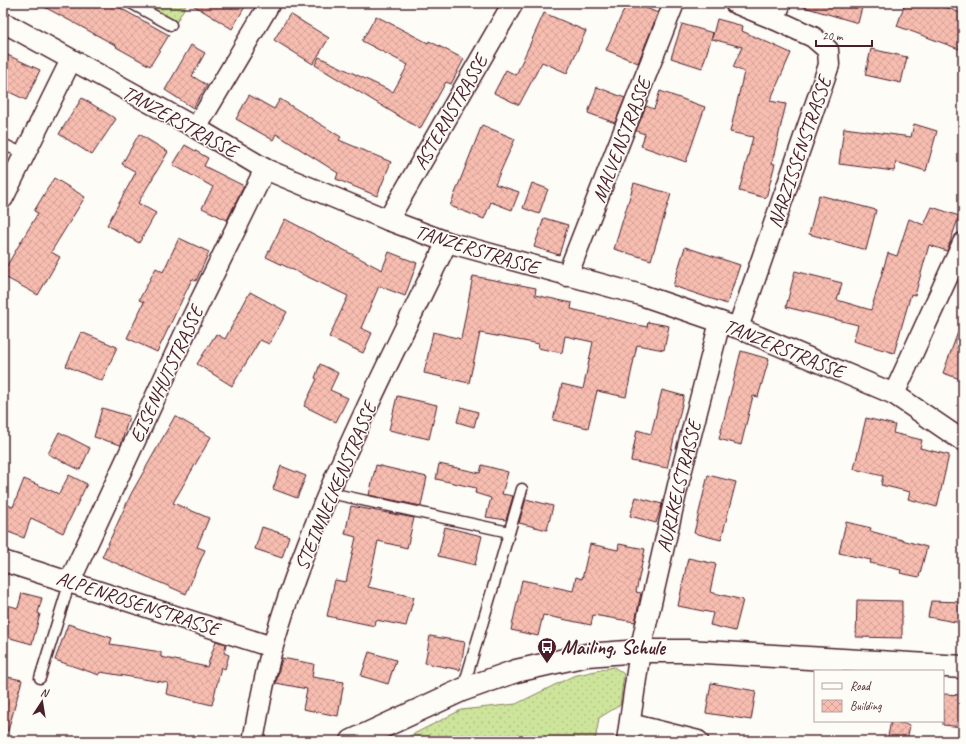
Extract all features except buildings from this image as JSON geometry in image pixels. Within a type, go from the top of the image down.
[{"type":"street","points":[[196,128],[270,3]]},
{"type":"street","name":"ASTERNSTRASSE","points":[[388,220],[513,3]]},
{"type":"street","name":"MALVENSTRASSE","points":[[567,276],[674,3]]},
{"type":"street","name":"NARZISSENSTRASSE","points":[[729,325],[829,65],[828,50],[778,11],[735,3]]},
{"type":"street","name":"TANZERSTRASSE","points":[[3,23],[196,128],[265,169],[388,220],[447,242],[641,295],[729,325],[894,394],[963,441]]},
{"type":"street","points":[[3,198],[71,60]]},
{"type":"street","name":"EISENHUTSTRASSE","points":[[70,581],[193,316],[265,169]]},
{"type":"street","name":"STEINNELKENSTRASSE","points":[[253,741],[272,647],[304,552],[367,408],[447,242]]},
{"type":"street","points":[[894,394],[963,243]]},
{"type":"street","name":"AURIKELSTRASSE","points":[[628,732],[640,651],[678,484],[729,325]]},
{"type":"street","name":"ALPENROSENSTRASSE","points":[[3,560],[272,647]]},
{"type":"street","points":[[352,741],[462,690],[516,671],[587,655],[640,651],[687,651],[963,667]]},
{"type":"street","points":[[628,732],[698,741]]},
{"type":"lane","points":[[131,3],[171,25]]},
{"type":"lane","points":[[3,144],[24,154]]},
{"type":"lane","points":[[462,690],[522,489]]},
{"type":"lane","points":[[330,493],[509,532]]},
{"type":"lane","points":[[40,678],[70,581]]},
{"type":"green space","points":[[142,3],[187,3],[176,23]]},
{"type":"green space","points":[[614,667],[624,674],[620,705],[599,718],[595,741],[400,741],[461,710],[516,704],[573,676]]},
{"type":"place","name":"Mailing, Schule","points":[[547,664]]}]
